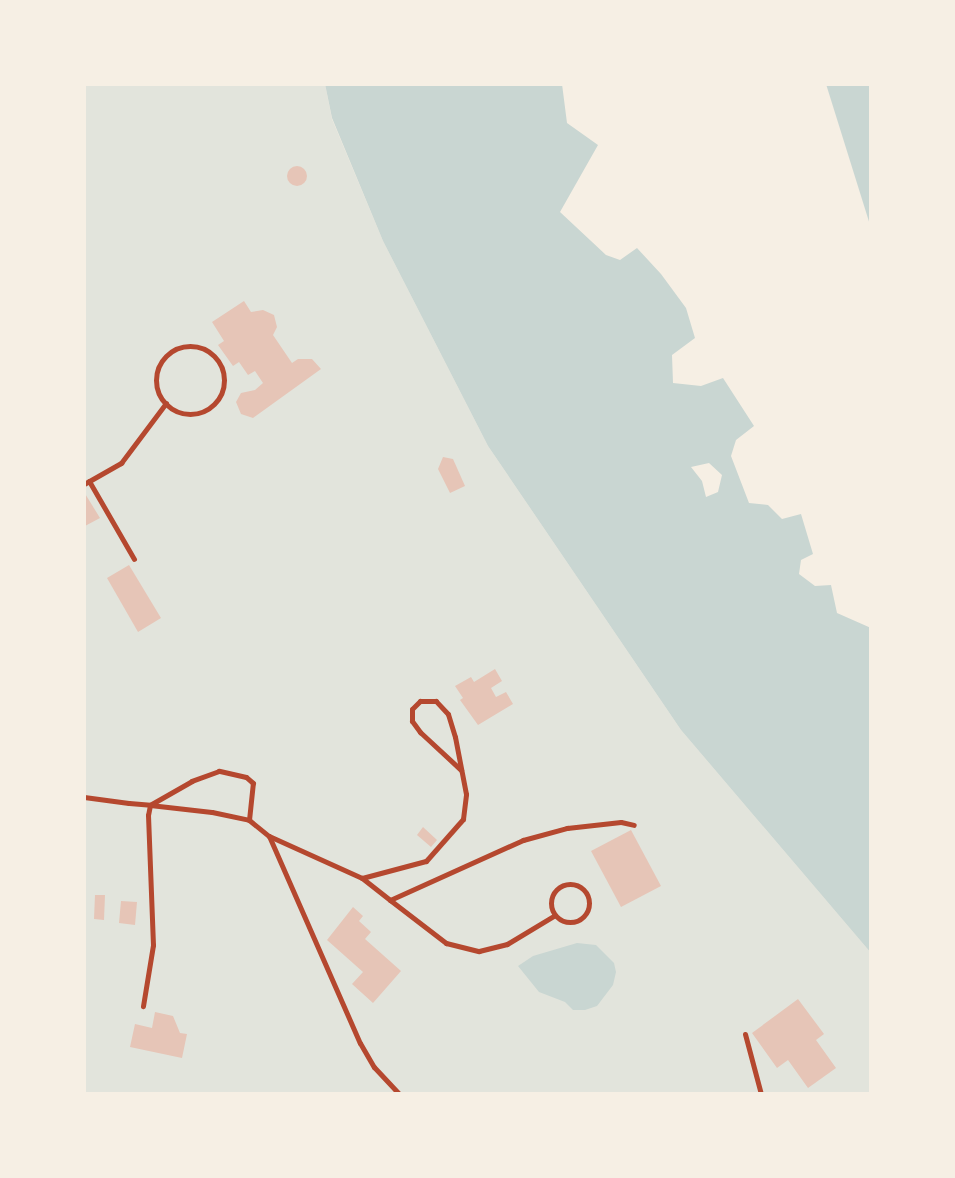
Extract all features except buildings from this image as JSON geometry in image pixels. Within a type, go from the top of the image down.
[{"type":"lane","points":[[186,346],[208,351],[222,368],[223,390],[210,407],[190,414],[179,412],[166,403],[157,388],[156,377],[166,356],[186,346]]},
{"type":"lane","points":[[134,559],[86,482],[121,463],[166,403]]},
{"type":"lane","points":[[362,878],[426,860],[463,819],[467,794],[448,714],[436,701],[420,701],[412,709],[412,720],[420,732],[461,770]]},
{"type":"lane","points":[[143,1006],[153,945],[148,815],[150,805],[192,781],[219,772],[246,777],[253,783],[248,820]]},
{"type":"lane","points":[[84,797],[248,820],[269,836],[362,878],[446,943],[480,951],[506,944],[555,915]]},
{"type":"lane","points":[[390,900],[523,840],[567,828],[621,822],[634,825]]},
{"type":"lane","points":[[269,836],[360,1043],[374,1067],[399,1094]]},
{"type":"lane","points":[[570,884],[586,893],[587,911],[578,920],[565,922],[555,915],[550,904],[558,887],[570,884]]},
{"type":"lane","points":[[745,1034],[761,1094]]},
{"type":"shaded area","points":[[84,84],[325,84],[332,119],[383,241],[488,446],[681,730],[871,953],[871,1094],[84,1094]]},
{"type":"shaded area","points":[[325,84],[562,84],[567,123],[598,145],[560,212],[606,255],[620,260],[637,248],[661,274],[686,308],[695,338],[672,355],[673,383],[701,386],[723,378],[754,426],[736,440],[731,456],[749,503],[768,505],[782,519],[801,514],[813,554],[801,560],[799,574],[815,586],[831,585],[837,613],[871,628],[871,953],[681,730],[488,446],[383,241],[332,118]],"holes":[[[709,463],[722,475],[718,492],[706,497],[702,481],[691,467]]]},
{"type":"shaded area","points":[[826,84],[871,84],[871,228]]},
{"type":"shaded area","points":[[577,943],[596,945],[614,963],[616,972],[613,985],[597,1006],[585,1010],[573,1010],[565,1002],[539,992],[518,966],[533,956]]}]
